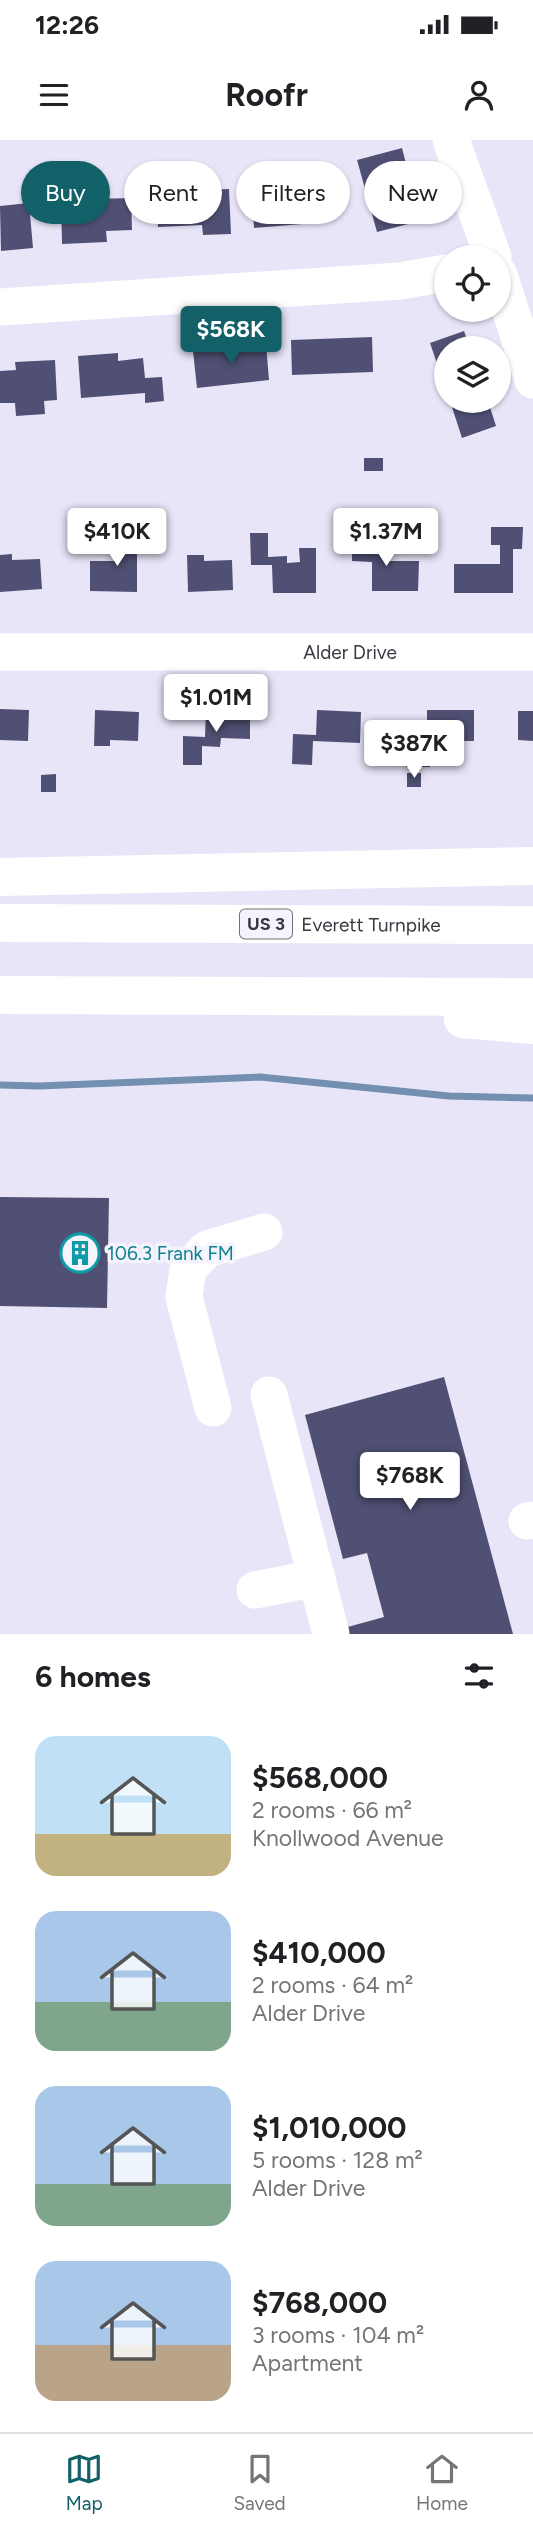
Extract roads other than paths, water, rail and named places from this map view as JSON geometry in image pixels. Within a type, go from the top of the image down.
[{"type":"highway","points":[[0,877],[533,866]]},
{"type":"highway","name":"Everett Turnpike","points":[[0,923],[533,926]]},
{"type":"highway","points":[[0,995],[533,997]]},
{"type":"highway","points":[[186,996],[533,1025]]},
{"type":"street","points":[[451,140],[489,245]]},
{"type":"street","points":[[0,307],[400,281],[434,274]]},
{"type":"street","points":[[511,312],[533,380]]},
{"type":"street","name":"Alder Drive","points":[[0,652],[533,652]]},
{"type":"street","points":[[213,1408],[184,1297],[188,1269],[207,1249],[264,1232]]},
{"type":"street","points":[[269,1395],[331,1634]]},
{"type":"street","points":[[255,1590],[317,1578]]},
{"type":"waterway","points":[[0,1085],[39,1086],[260,1077],[449,1096],[533,1098]]},
{"type":"place","name":"106.3 Frank FM","points":[[80,1253]]}]
